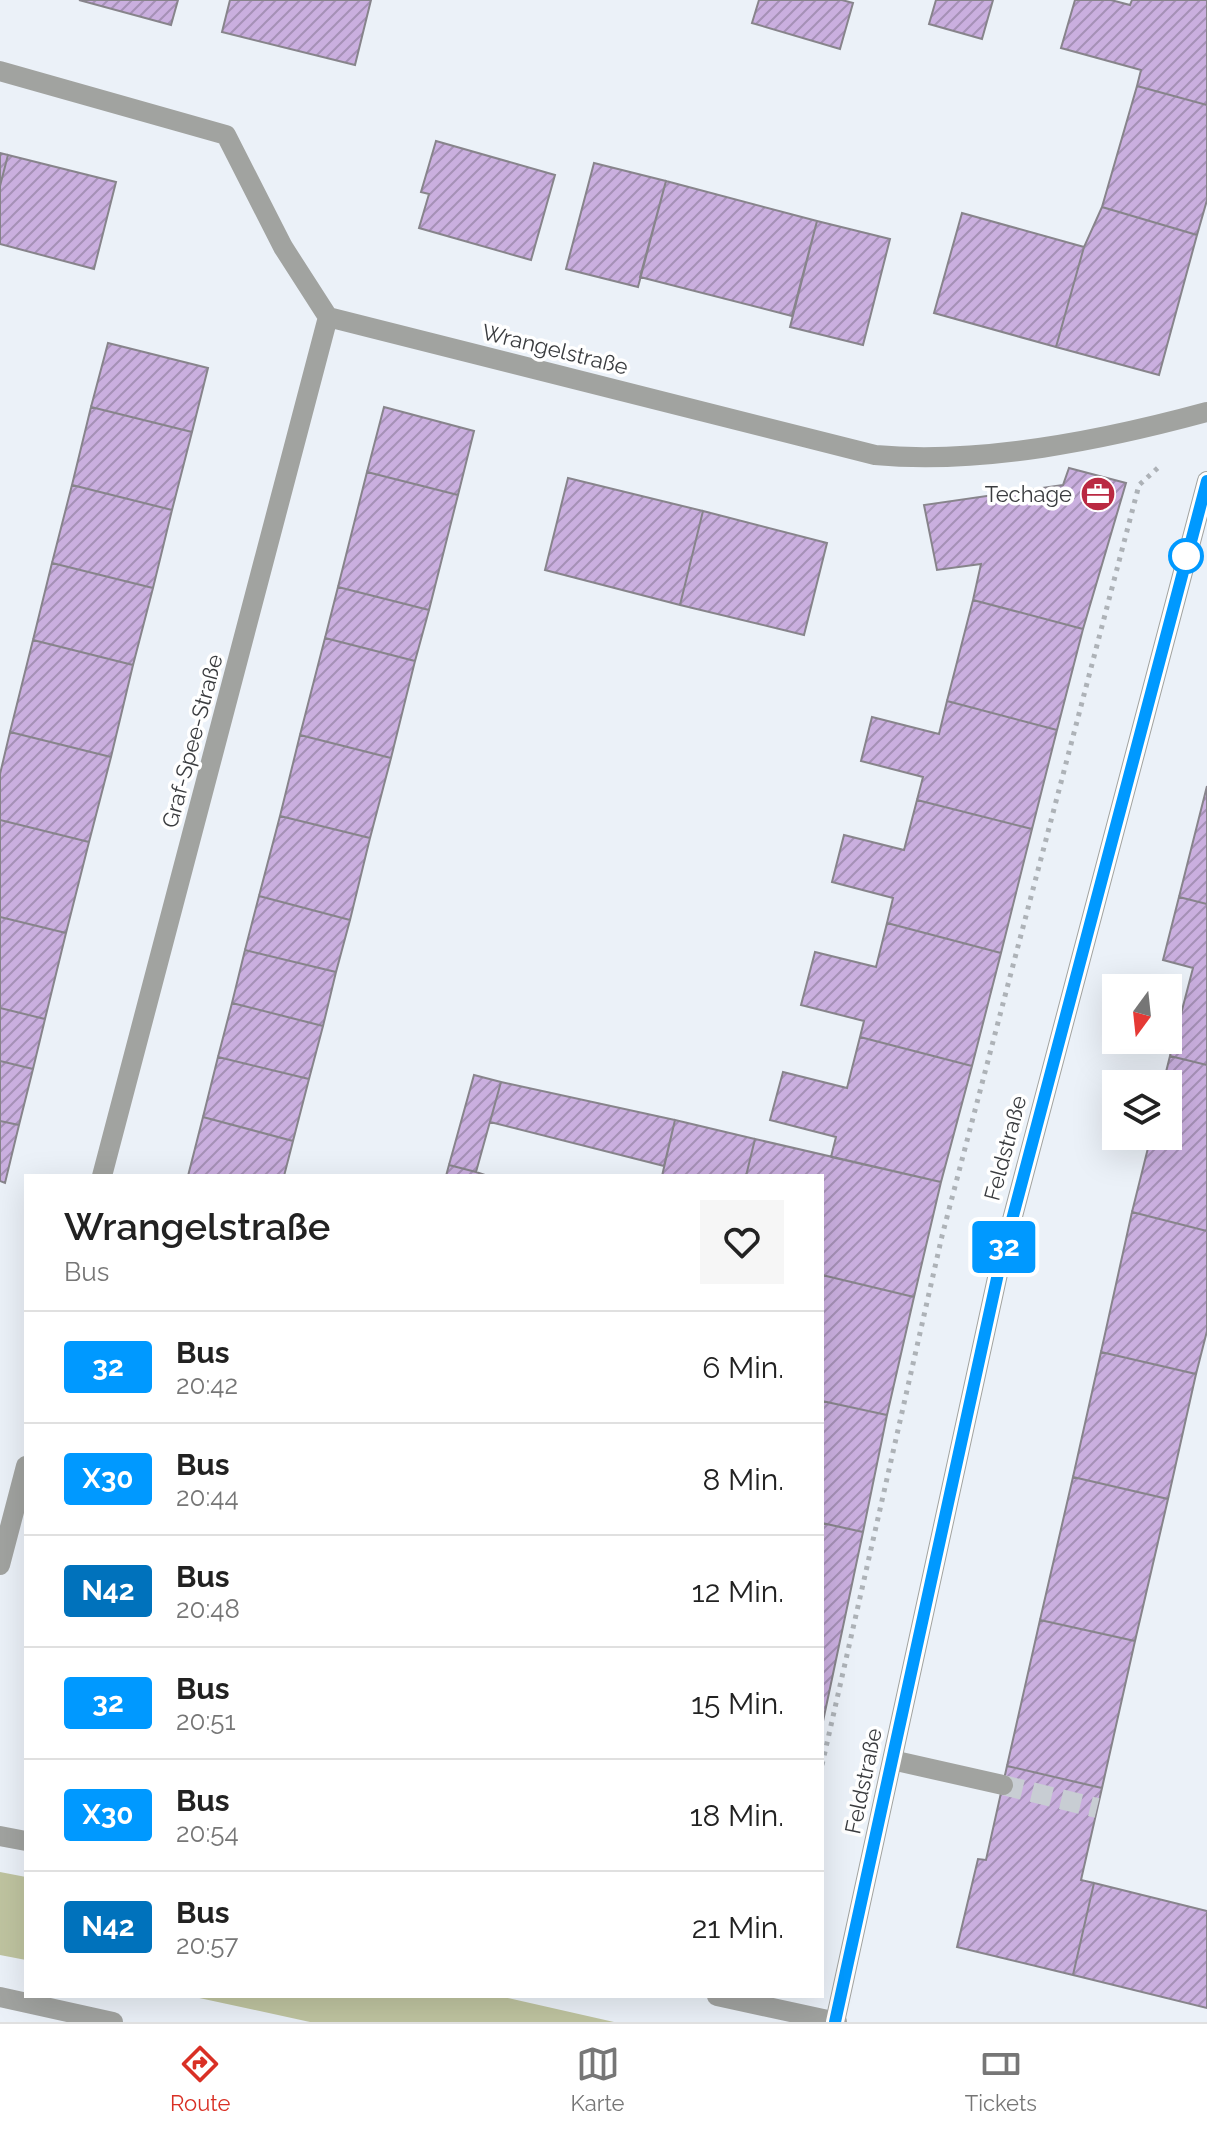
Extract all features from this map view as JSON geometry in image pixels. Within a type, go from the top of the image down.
[{"type":"street","points":[[0,71],[226,135],[283,247],[328,317]]},
{"type":"street","name":"Wrangelstraße","points":[[328,317],[875,455],[917,459],[979,455],[1132,432],[1207,412]]},
{"type":"street","name":"Graf-Spee-Straße","points":[[103,1174],[328,317]]},
{"type":"street","name":"Feldstraße","points":[[835,2022],[999,1269],[1207,481]]},
{"type":"street","points":[[0,1565],[24,1474]]},
{"type":"street","points":[[892,1760],[1003,1785]]},
{"type":"street","points":[[0,1836],[24,1841]]},
{"type":"street","points":[[0,1997],[113,2022]]},
{"type":"street","points":[[726,1998],[835,2022]]},
{"type":"path","points":[[824,1756],[942,1236],[1139,485],[1162,465]]},
{"type":"green space","points":[[0,1872],[24,1877],[24,1960],[0,1955]]},
{"type":"green space","points":[[199,1998],[508,1998],[614,2022],[310,2022]]},
{"type":"building","points":[[79,0],[178,0],[171,25]]},
{"type":"building","points":[[230,0],[371,0],[355,65],[222,32]]},
{"type":"building","points":[[759,0],[842,0],[853,3],[840,49],[752,23]]},
{"type":"building","points":[[936,0],[993,0],[982,39],[929,24]]},
{"type":"building","points":[[1075,0],[1111,0],[1130,5],[1132,0],[1207,0],[1207,105],[1137,86],[1141,70],[1061,48]]},
{"type":"building","points":[[1137,86],[1207,105],[1207,200],[1197,235],[1102,207]]},
{"type":"building","points":[[436,141],[555,175],[531,260],[419,228],[429,194],[421,192]]},
{"type":"building","points":[[0,153],[8,155],[0,186]]},
{"type":"building","points":[[8,155],[116,182],[94,269],[0,244],[0,186]]},
{"type":"building","points":[[594,163],[666,181],[638,287],[566,269]]},
{"type":"building","points":[[666,181],[817,221],[792,316],[640,277]]},
{"type":"building","points":[[1102,207],[1197,235],[1159,375],[1056,347],[1084,247]]},
{"type":"building","points":[[962,213],[1084,247],[1056,347],[934,313]]},
{"type":"building","points":[[817,221],[890,239],[863,345],[790,327]]},
{"type":"building","points":[[108,343],[208,368],[192,432],[91,407]]},
{"type":"building","points":[[91,407],[192,432],[172,510],[72,485]]},
{"type":"building","points":[[384,407],[474,431],[458,495],[367,472]]},
{"type":"building","points":[[1069,468],[1126,483],[1083,629],[973,600],[981,564],[937,570],[924,505],[1063,485]]},
{"type":"building","points":[[367,472],[458,495],[429,610],[338,587]]},
{"type":"building","points":[[568,478],[703,511],[680,605],[545,570]]},
{"type":"building","points":[[72,485],[172,510],[153,588],[52,563]]},
{"type":"building","points":[[703,511],[827,543],[804,635],[680,605]]},
{"type":"building","points":[[52,563],[153,588],[133,665],[33,640]]},
{"type":"building","points":[[338,587],[429,610],[415,661],[325,638]]},
{"type":"building","points":[[973,600],[1083,629],[1057,730],[947,701]]},
{"type":"building","points":[[325,638],[415,661],[391,758],[300,735]]},
{"type":"building","points":[[33,640],[133,665],[111,757],[10,732]]},
{"type":"building","points":[[947,701],[1057,730],[1032,829],[917,800],[923,777],[861,761],[872,717],[939,734]]},
{"type":"building","points":[[10,732],[111,757],[89,842],[0,820],[0,774]]},
{"type":"building","points":[[300,735],[391,758],[370,838],[280,816]]},
{"type":"building","points":[[1207,786],[1207,904],[1179,897]]},
{"type":"building","points":[[917,800],[1032,829],[1001,953],[887,923],[893,898],[832,882],[844,835],[904,850]]},
{"type":"building","points":[[280,816],[370,838],[350,920],[259,896]]},
{"type":"building","points":[[0,820],[89,842],[66,933],[0,917]]},
{"type":"building","points":[[259,896],[350,920],[336,972],[245,950]]},
{"type":"building","points":[[1179,897],[1207,904],[1207,1065],[1170,1056],[1182,1054],[1182,1010],[1193,968],[1163,960]]},
{"type":"building","points":[[0,917],[66,933],[45,1019],[0,1008]]},
{"type":"building","points":[[887,923],[1001,953],[972,1066],[860,1037],[864,1021],[801,1005],[815,952],[876,967]]},
{"type":"building","points":[[245,950],[336,972],[323,1026],[232,1003]]},
{"type":"building","points":[[232,1003],[323,1026],[309,1079],[218,1057]]},
{"type":"building","points":[[0,1008],[45,1019],[33,1069],[0,1061]]},
{"type":"building","points":[[860,1037],[972,1066],[941,1182],[831,1157],[836,1137],[770,1120],[783,1072],[847,1088]]},
{"type":"building","points":[[1170,1056],[1207,1065],[1207,1231],[1132,1212],[1148,1150],[1182,1150],[1182,1070],[1166,1070]]},
{"type":"building","points":[[218,1057],[309,1079],[293,1141],[203,1117]]},
{"type":"building","points":[[0,1061],[33,1069],[19,1125],[0,1121]]},
{"type":"building","points":[[474,1075],[501,1082],[476,1172],[449,1165]]},
{"type":"building","points":[[501,1082],[675,1120],[664,1166],[490,1122]]},
{"type":"building","points":[[203,1117],[293,1141],[285,1174],[189,1174]]},
{"type":"building","points":[[675,1120],[755,1139],[746,1174],[662,1174]]},
{"type":"building","points":[[0,1121],[19,1125],[5,1183],[0,1181]]},
{"type":"building","points":[[755,1139],[941,1182],[914,1297],[824,1275],[824,1174],[746,1174]]},
{"type":"building","points":[[449,1165],[482,1174],[447,1174]]},
{"type":"building","points":[[1132,1212],[1207,1231],[1207,1331],[1196,1374],[1101,1352]]},
{"type":"building","points":[[824,1275],[914,1297],[887,1415],[824,1401]]},
{"type":"building","points":[[1101,1352],[1196,1374],[1168,1499],[1073,1477]]},
{"type":"building","points":[[824,1401],[887,1415],[863,1532],[824,1523]]},
{"type":"building","points":[[1073,1477],[1168,1499],[1135,1641],[1040,1620]]},
{"type":"building","points":[[824,1523],[863,1532],[824,1717]]},
{"type":"building","points":[[1040,1620],[1135,1641],[1102,1788],[1007,1766]]},
{"type":"building","points":[[1007,1766],[1102,1788],[1081,1880],[1094,1883],[1073,1975],[957,1947],[978,1859],[986,1860]]},
{"type":"building","points":[[1094,1883],[1207,1911],[1207,2008],[1073,1975]]},
{"type":"tunnel","points":[[1003,1785],[1097,1808]]},
{"type":"bus line","name":"32","points":[[835,2022],[999,1269],[1207,481]]},
{"type":"place","name":"Techage","points":[[1098,494]]}]
